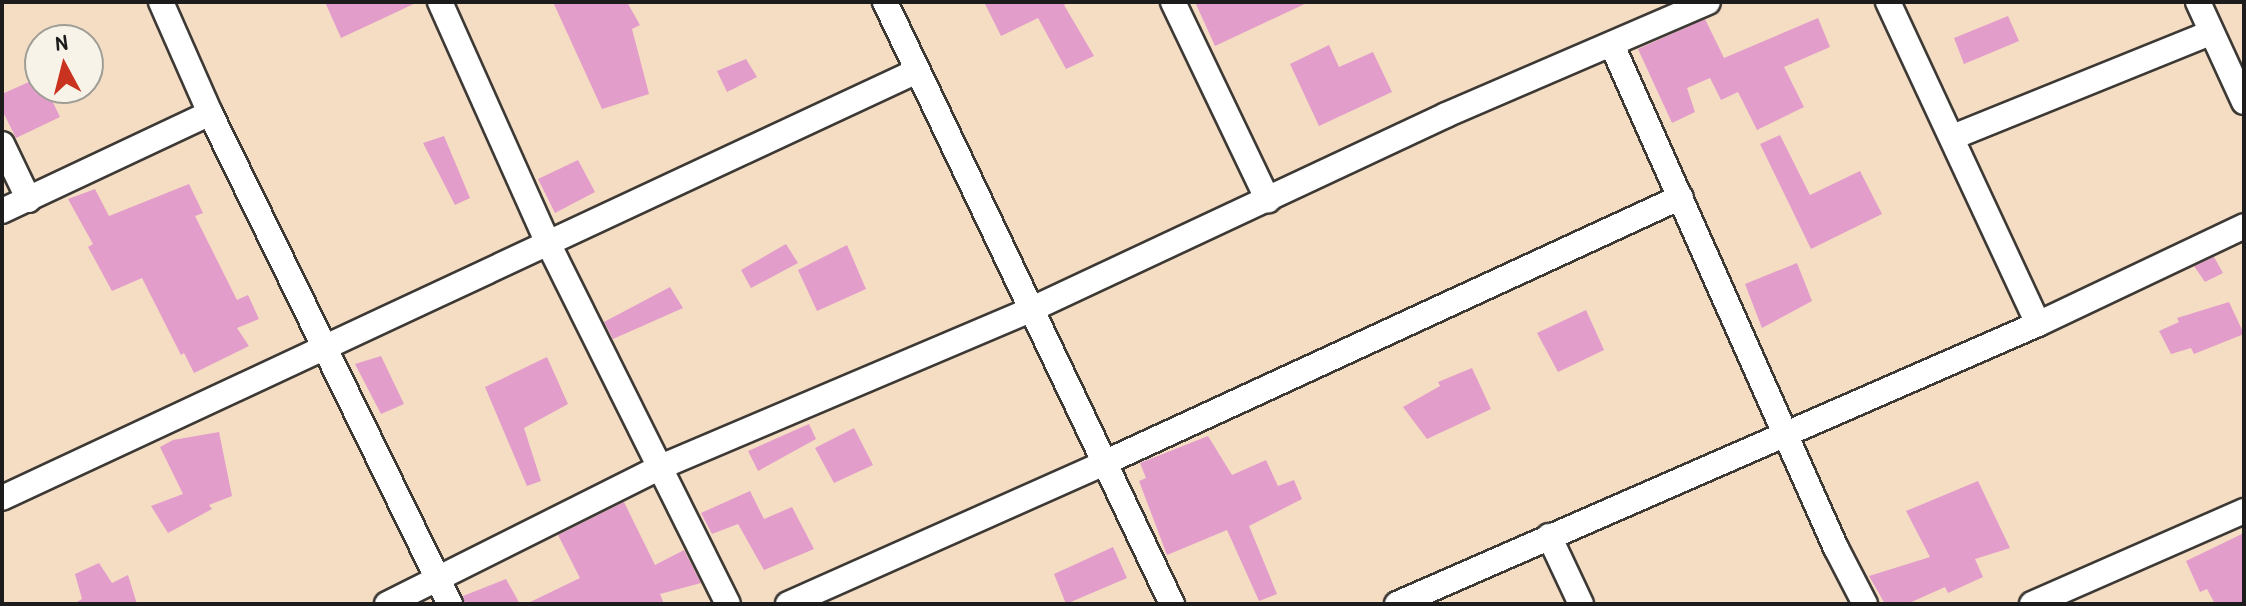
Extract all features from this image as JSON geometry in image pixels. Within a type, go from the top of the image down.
[{"type":"street","points":[[161,2],[210,113],[450,604]]},
{"type":"street","points":[[440,2],[548,243],[728,604]]},
{"type":"street","points":[[885,2],[1172,604]]},
{"type":"street","points":[[1173,2],[1268,200]]},
{"type":"street","points":[[387,604],[658,468],[1032,309],[1446,115],[1708,2]]},
{"type":"street","points":[[1888,2],[2038,324]]},
{"type":"street","points":[[2198,2],[2244,102]]},
{"type":"street","points":[[1953,137],[2210,33]]},
{"type":"street","points":[[1612,45],[1788,434],[1836,548],[1865,604]]},
{"type":"street","points":[[2,498],[917,71]]},
{"type":"street","points":[[2,211],[210,113]]},
{"type":"street","points":[[2,144],[29,200]]},
{"type":"street","points":[[788,604],[1104,463],[1681,197]]},
{"type":"street","points":[[1397,604],[2038,324],[2244,226]]},
{"type":"street","points":[[2032,604],[2244,511]]},
{"type":"street","points":[[1549,536],[1581,604]]},
{"type":"building","points":[[325,2],[418,2],[341,38]]},
{"type":"building","points":[[553,2],[627,2],[640,25],[632,29],[649,94],[602,109]]},
{"type":"building","points":[[984,2],[1069,2],[1064,5],[1094,56],[1066,69],[1038,18],[1001,36]]},
{"type":"building","points":[[1195,2],[1309,2],[1215,46]]},
{"type":"building","points":[[2008,16],[2019,41],[1964,64],[1954,38]]},
{"type":"building","points":[[1818,18],[1830,47],[1784,67],[1804,107],[1757,130],[1738,92],[1721,100],[1710,78],[1687,88],[1695,112],[1672,123],[1638,49],[1705,19],[1724,58]]},
{"type":"building","points":[[1329,45],[1339,67],[1373,52],[1392,92],[1319,126],[1290,64]]},
{"type":"building","points":[[746,59],[757,77],[727,92],[717,71]]},
{"type":"building","points":[[24,84],[24,104],[54,104],[60,117],[16,138],[2,110],[2,94]]},
{"type":"building","points":[[1780,135],[1810,195],[1860,171],[1882,214],[1811,249],[1760,144]]},
{"type":"building","points":[[444,136],[470,198],[455,205],[423,143]]},
{"type":"building","points":[[578,160],[595,192],[555,213],[538,179]]},
{"type":"building","points":[[189,184],[203,213],[195,216],[237,300],[248,295],[259,319],[237,328],[249,346],[194,373],[184,353],[181,355],[142,278],[112,291],[88,247],[93,244],[68,199],[95,189],[109,216]]},
{"type":"building","points":[[786,244],[798,263],[751,288],[741,270]]},
{"type":"building","points":[[847,245],[866,289],[817,311],[798,270]]},
{"type":"building","points":[[2214,257],[2223,273],[2205,282],[2194,266]]},
{"type":"building","points":[[1797,263],[1812,301],[1762,328],[1745,284]]},
{"type":"building","points":[[670,287],[683,308],[613,339],[604,322]]},
{"type":"building","points":[[2229,302],[2244,334],[2194,354],[2191,348],[2171,354],[2159,331],[2179,322],[2177,318]]},
{"type":"building","points":[[1586,310],[1604,350],[1558,372],[1537,333]]},
{"type":"building","points":[[381,356],[404,404],[381,414],[355,364]]},
{"type":"building","points":[[547,357],[568,404],[524,428],[541,481],[527,486],[485,387]]},
{"type":"building","points":[[1472,368],[1491,409],[1427,439],[1403,407],[1440,386],[1438,382]]},
{"type":"building","points":[[809,424],[816,439],[758,471],[748,451]]},
{"type":"building","points":[[854,428],[873,465],[834,483],[815,448]]},
{"type":"building","points":[[219,432],[232,496],[209,505],[212,509],[168,533],[151,506],[183,494],[160,447],[173,440]]},
{"type":"building","points":[[1208,436],[1232,475],[1266,460],[1278,486],[1294,480],[1302,499],[1249,526],[1277,594],[1259,601],[1227,530],[1167,555],[1139,481],[1146,478],[1140,463]]},
{"type":"building","points":[[1978,481],[2010,548],[1975,559],[1983,577],[1948,593],[1945,587],[1907,604],[1885,604],[1869,576],[1930,557],[1906,511]]},
{"type":"building","points":[[750,491],[764,519],[792,507],[814,549],[764,570],[738,524],[712,534],[701,513]]},
{"type":"building","points":[[624,502],[655,565],[684,550],[701,583],[660,594],[664,604],[526,604],[580,578],[558,535]]},
{"type":"building","points":[[2244,533],[2244,604],[2215,604],[2207,589],[2200,592],[2186,561]]},
{"type":"building","points":[[1113,547],[1127,578],[1066,604],[1054,574]]},
{"type":"building","points":[[99,563],[112,583],[128,575],[137,604],[73,604],[82,599],[75,574]]},
{"type":"building","points":[[506,579],[520,604],[465,604],[463,596]]}]
